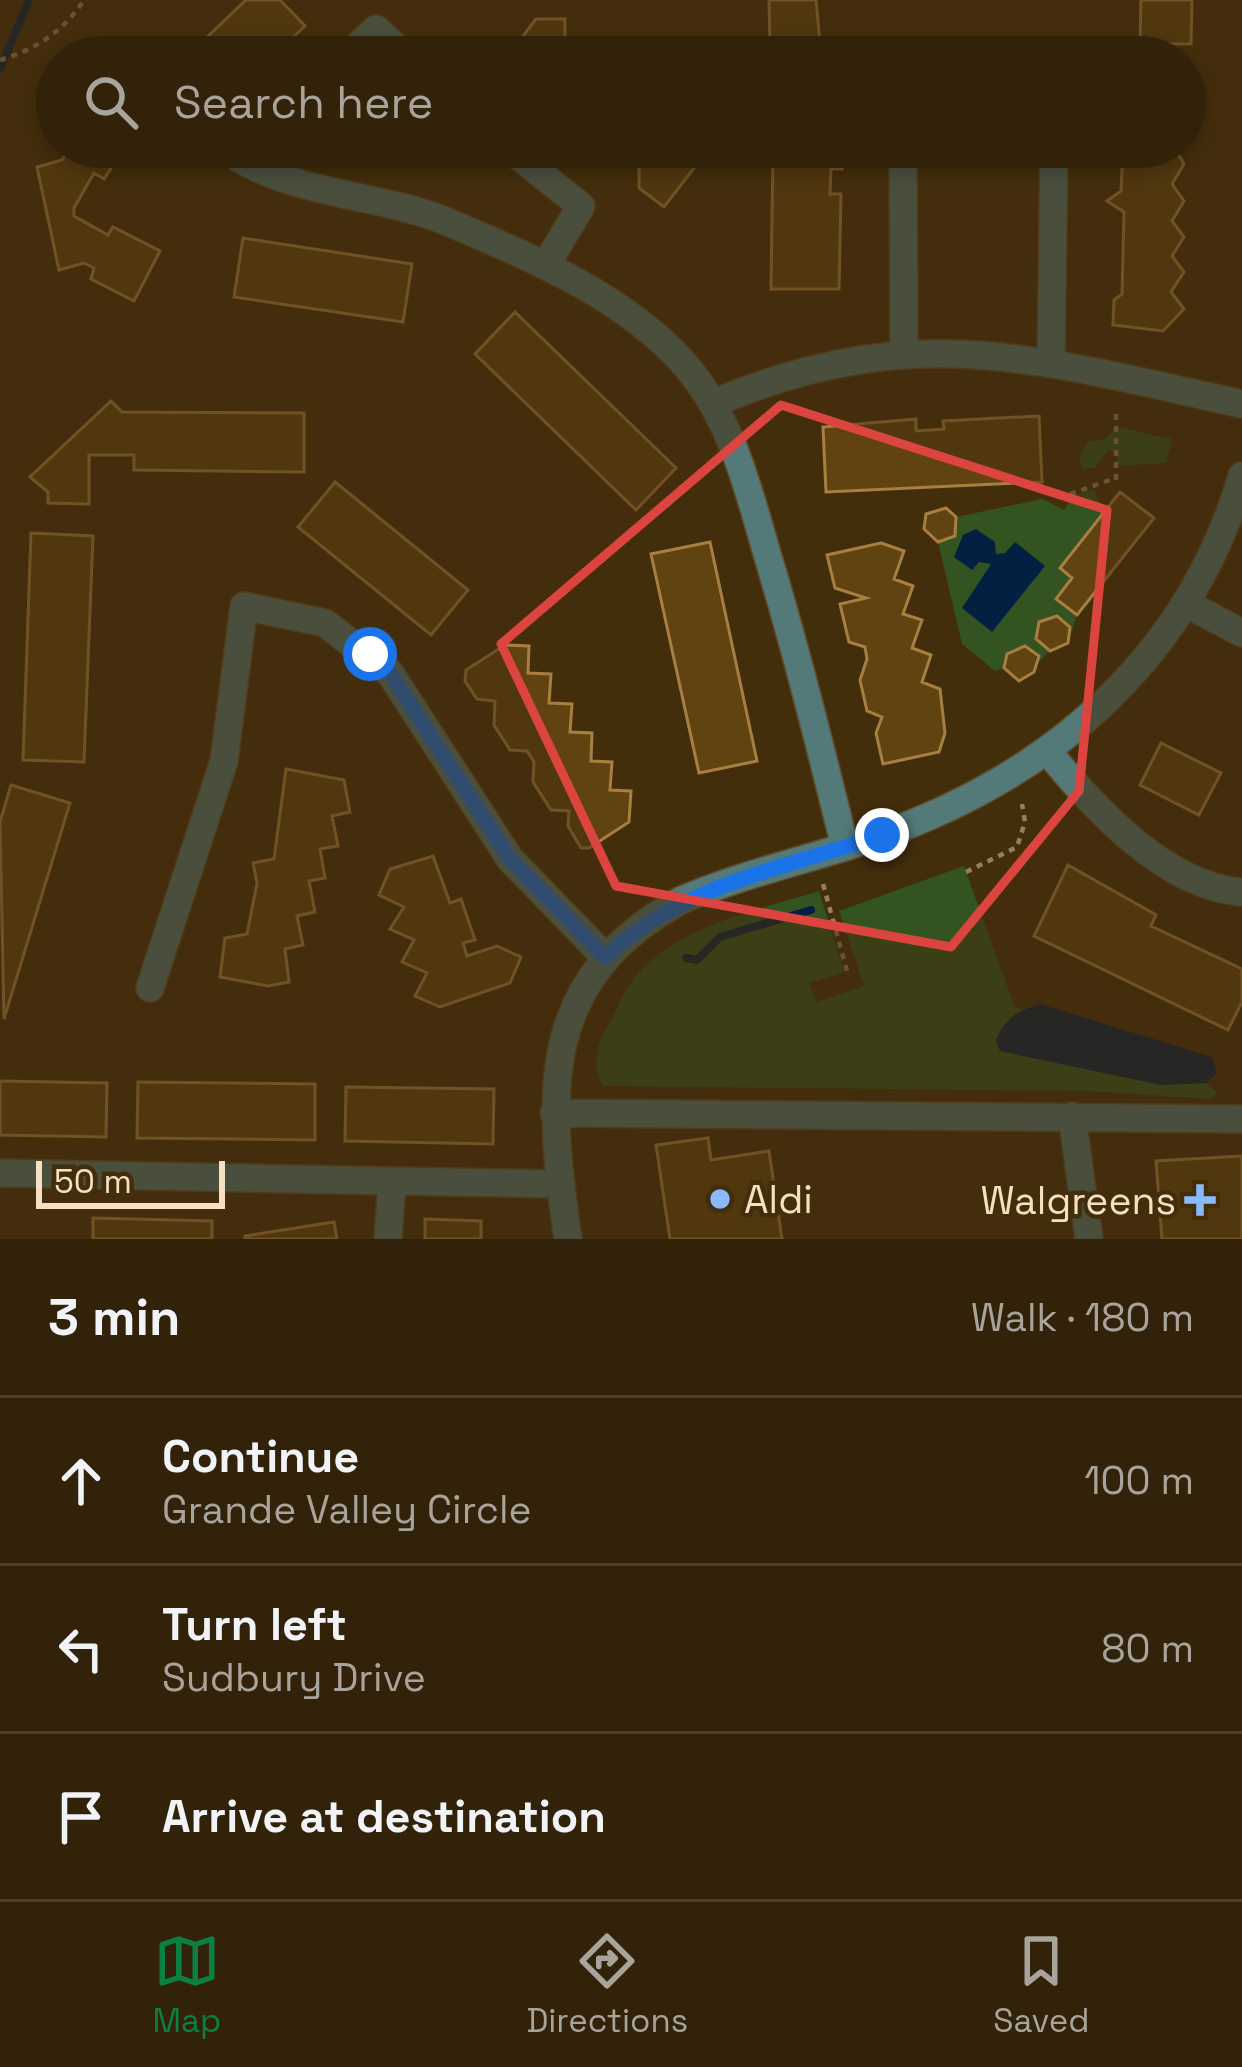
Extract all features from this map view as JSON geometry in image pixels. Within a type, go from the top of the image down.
[{"type":"street","points":[[256,168],[278,181],[412,206],[546,265],[638,323],[684,364],[714,403],[746,484],[787,620],[845,848]]},
{"type":"street","points":[[533,168],[581,206],[546,265]]},
{"type":"street","points":[[903,168],[904,352]]},
{"type":"street","points":[[1051,362],[1054,168]]},
{"type":"street","points":[[714,403],[805,369],[904,352],[967,352],[1051,362],[1242,404]]},
{"type":"street","points":[[568,1239],[554,1113],[558,1049],[579,997],[605,957],[651,917],[682,900],[845,848],[958,803],[1049,753],[1124,684],[1187,604],[1242,476]]},
{"type":"street","points":[[1187,604],[1242,633]]},
{"type":"street","points":[[150,988],[224,761],[244,606],[325,623],[390,673],[510,859],[605,957]]},
{"type":"street","points":[[1049,753],[1107,823],[1160,859],[1242,892]]},
{"type":"street","points":[[554,1113],[1242,1119]]},
{"type":"street","points":[[1072,1116],[1089,1239]]},
{"type":"street","points":[[0,1173],[560,1184]]},
{"type":"street","points":[[388,1239],[392,1181]]},
{"type":"path","points":[[47,36],[74,15],[84,0]]},
{"type":"path","points":[[0,60],[36,45]]},
{"type":"path","points":[[1070,494],[1116,479],[1116,414]]},
{"type":"path","points":[[966,872],[1017,847],[1025,822],[1022,804]]},
{"type":"path","points":[[823,884],[848,970]]},
{"type":"highlighted area","points":[[781,405],[1107,510],[1079,791],[951,947],[616,886],[501,644]]},
{"type":"green space","points":[[1117,427],[1172,439],[1166,463],[1117,466],[1117,451],[1107,451],[1095,468],[1084,469],[1079,459],[1088,441],[1104,440]]},
{"type":"green space","points":[[1094,489],[1104,512],[1120,492],[1154,518],[1077,615],[1068,643],[1050,651],[1019,681],[1004,668],[995,671],[962,644],[938,542],[924,529],[926,514],[946,508],[956,517],[1042,499],[1064,510],[1073,496]]},
{"type":"green space","points":[[964,866],[1014,1005],[1022,1010],[1009,1019],[1000,1051],[1161,1085],[1206,1083],[1218,1093],[1209,1099],[1090,1091],[602,1086],[598,1050],[630,984],[647,964],[691,934],[819,891],[844,972],[809,983],[816,1002],[864,986],[839,911]]},
{"type":"water","points":[[976,529],[995,542],[996,554],[1005,553],[1015,542],[1045,566],[992,632],[962,608],[991,564],[979,562],[972,570],[954,557],[963,535]]},
{"type":"water","points":[[1040,1004],[1212,1057],[1217,1073],[1206,1083],[1161,1085],[1000,1051],[996,1040],[1008,1021]]},
{"type":"building","points":[[246,0],[280,0],[305,26],[294,36],[208,36]]},
{"type":"building","points":[[769,0],[816,0],[819,36],[770,36]]},
{"type":"building","points":[[1141,0],[1192,0],[1191,36],[1140,36]]},
{"type":"building","points":[[536,19],[565,19],[565,36],[523,36]]},
{"type":"building","points":[[37,168],[111,168],[104,179],[94,173],[74,216],[108,235],[113,227],[160,251],[134,301],[91,279],[94,268],[84,263],[59,270]]},
{"type":"building","points":[[639,168],[694,168],[664,207],[639,188]]},
{"type":"building","points":[[773,168],[842,168],[831,169],[830,194],[841,194],[839,289],[771,289]]},
{"type":"building","points":[[1122,168],[1182,168],[1172,184],[1184,201],[1172,221],[1184,237],[1172,256],[1184,272],[1171,292],[1184,309],[1163,331],[1113,325],[1114,300],[1122,294],[1124,212],[1107,201],[1121,191]]},
{"type":"building","points":[[243,238],[412,264],[403,322],[234,297]]},
{"type":"building","points":[[515,312],[676,468],[636,510],[475,354]]},
{"type":"building","points":[[111,401],[122,412],[304,413],[304,472],[134,470],[134,455],[89,455],[89,504],[48,503],[48,492],[30,477]]},
{"type":"building","points":[[1039,416],[1042,482],[826,492],[823,427],[916,419],[916,431],[944,429],[943,421]]},
{"type":"building","points":[[335,482],[468,590],[431,635],[298,527]]},
{"type":"building","points":[[1120,492],[1154,518],[1077,615],[1056,599],[1072,578],[1060,568]]},
{"type":"building","points":[[946,508],[956,517],[955,536],[938,542],[924,529],[926,514]]},
{"type":"building","points":[[31,533],[93,536],[84,762],[23,760]]},
{"type":"building","points":[[710,542],[757,761],[699,773],[651,554]]},
{"type":"building","points":[[881,543],[904,551],[894,579],[913,586],[903,614],[922,620],[912,648],[931,655],[922,682],[940,689],[945,733],[939,752],[883,764],[876,733],[882,717],[867,711],[860,680],[867,659],[865,647],[849,642],[840,604],[866,598],[835,588],[827,555]]},
{"type":"building","points":[[1057,616],[1070,627],[1068,643],[1050,651],[1036,639],[1039,622]]},
{"type":"building","points":[[505,645],[529,646],[528,673],[551,674],[549,703],[572,704],[570,732],[592,733],[591,761],[612,762],[610,790],[631,791],[629,822],[589,848],[581,848],[568,826],[569,811],[551,810],[533,782],[534,762],[527,751],[510,750],[494,725],[495,701],[477,699],[465,681],[466,670]]},
{"type":"building","points":[[1025,646],[1039,656],[1034,672],[1019,681],[1004,668],[1007,654]]},
{"type":"building","points":[[1161,743],[1221,773],[1199,815],[1140,785]]},
{"type":"building","points":[[286,769],[344,780],[350,812],[332,816],[338,846],[320,849],[325,878],[309,881],[315,912],[297,916],[303,945],[285,949],[289,982],[268,986],[220,977],[225,938],[247,934],[257,883],[253,863],[274,859]]},
{"type":"building","points":[[11,785],[70,803],[4,1019],[0,822]]},
{"type":"building","points":[[433,856],[450,903],[461,899],[475,940],[463,943],[467,956],[497,946],[521,957],[510,983],[440,1007],[415,996],[427,973],[402,962],[414,940],[390,929],[404,907],[379,895],[390,869]]},
{"type":"building","points":[[1068,865],[1156,915],[1151,926],[1242,969],[1242,1002],[1228,1030],[1034,936]]},
{"type":"building","points":[[0,1081],[107,1083],[106,1137],[0,1135]]},
{"type":"building","points":[[138,1082],[315,1084],[315,1140],[137,1138]]},
{"type":"building","points":[[346,1087],[494,1089],[493,1144],[345,1141]]},
{"type":"building","name":"Aldi","points":[[708,1138],[711,1160],[769,1151],[782,1239],[670,1239],[656,1145]]},
{"type":"building","name":"Walgreens","points":[[1242,1156],[1242,1239],[1162,1239],[1156,1161]]},
{"type":"building","points":[[93,1218],[212,1221],[212,1239],[93,1239]]},
{"type":"building","points":[[425,1219],[481,1221],[481,1239],[425,1239]]},
{"type":"building","points":[[334,1222],[337,1239],[245,1239],[245,1236]]},
{"type":"waterway","points":[[0,69],[29,0]]},
{"type":"waterway","points":[[686,958],[697,960],[720,937],[811,910]]},
{"type":"place","name":"Aldi","points":[[720,1199]]},
{"type":"place","name":"Walgreens","points":[[1200,1200]]},
{"type":"route","points":[[370,654],[390,673],[510,859],[605,957],[628,934],[682,900],[882,835]]}]
